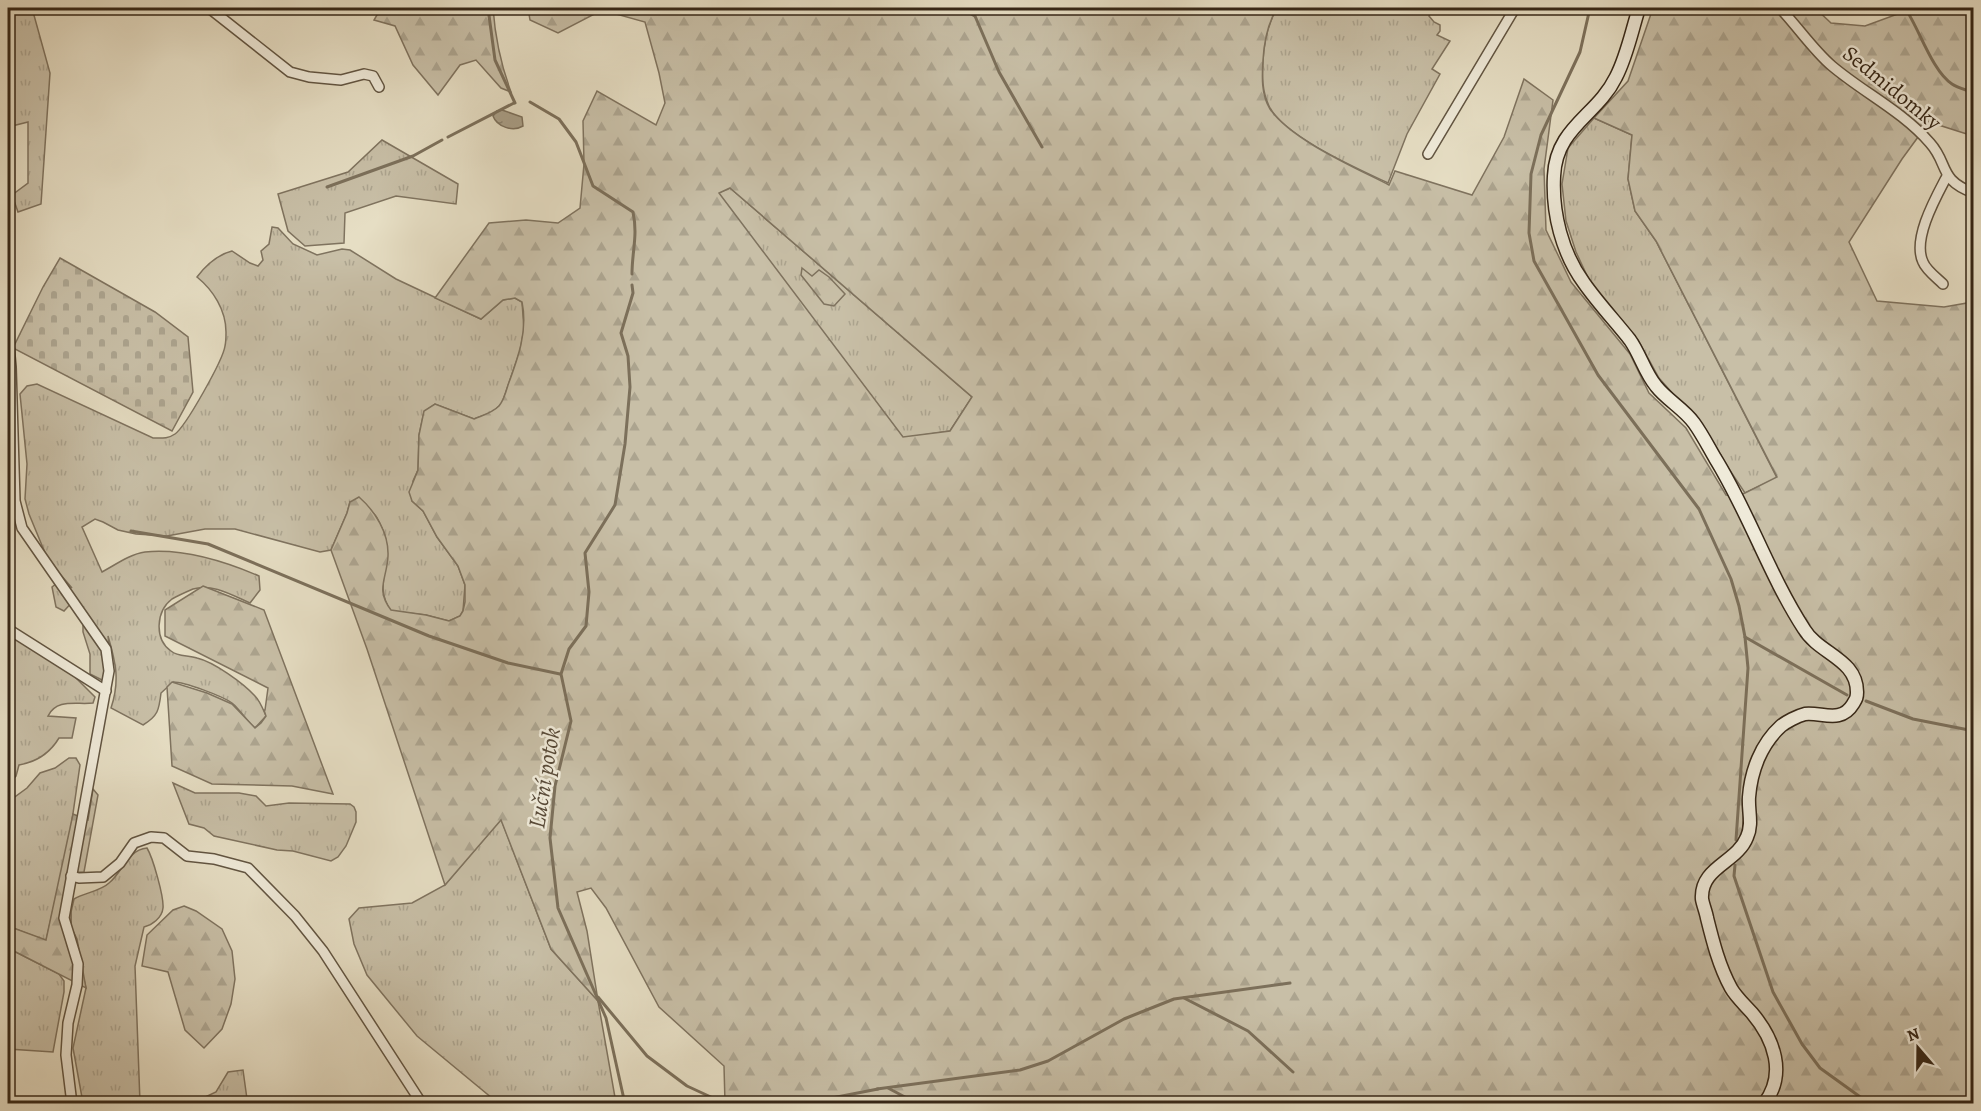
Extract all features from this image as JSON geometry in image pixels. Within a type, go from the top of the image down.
[{"type":"street","points":[[209,8],[290,72],[309,77],[341,80],[364,75],[373,76],[379,87]]},
{"type":"street","points":[[1428,154],[1515,8]]},
{"type":"street","points":[[1639,8],[1616,79],[1596,105],[1570,130],[1556,159],[1555,199],[1560,233],[1582,282],[1640,354],[1655,385],[1694,423],[1726,475],[1784,594],[1806,633],[1820,647],[1844,661],[1855,676],[1858,696],[1849,711],[1835,717],[1804,714],[1783,724],[1766,742],[1755,767],[1749,799],[1751,821],[1747,838],[1741,848],[1712,871],[1704,883],[1702,900],[1724,974],[1733,992],[1761,1024],[1776,1059],[1776,1080],[1764,1104]]},
{"type":"street","name":"Sedmidomky","points":[[1780,8],[1830,65],[1911,123],[1933,145],[1947,176]]},
{"type":"street","points":[[1942,284],[1923,263],[1921,249],[1923,230],[1947,176],[1963,189],[1974,193]]},
{"type":"street","points":[[8,335],[11,367],[11,452],[15,501],[22,528],[106,649],[109,670],[64,918],[78,964],[77,985],[68,1023],[66,1055],[72,1104]]},
{"type":"street","points":[[8,629],[106,691]]},
{"type":"street","points":[[71,876],[103,877],[120,862],[134,843],[151,837],[164,838],[187,856],[248,868],[295,916],[323,951],[422,1104]]},
{"type":"green space","points":[[8,8],[32,8],[50,73],[41,204],[18,212],[12,195],[28,183],[28,122],[8,127]]},
{"type":"green space","points":[[381,8],[493,8],[499,50],[511,92],[501,88],[476,60],[460,65],[438,95],[413,65],[395,26],[374,20]]},
{"type":"green space","points":[[528,8],[960,8],[975,17],[976,8],[1277,8],[1265,40],[1262,79],[1267,104],[1280,120],[1308,142],[1389,185],[1395,171],[1472,195],[1504,137],[1524,79],[1553,100],[1544,169],[1546,230],[1571,282],[1630,354],[1649,393],[1686,428],[1726,495],[1736,496],[1777,477],[1656,241],[1635,211],[1628,179],[1632,135],[1594,118],[1628,81],[1653,8],[1815,8],[1831,23],[1865,26],[1914,8],[1973,8],[1973,136],[1929,122],[1902,159],[1849,242],[1877,301],[1944,307],[1973,302],[1973,1103],[725,1103],[724,1066],[659,1007],[606,908],[591,888],[577,892],[587,931],[598,1001],[551,949],[501,820],[445,885],[367,649],[331,550],[350,502],[359,497],[380,523],[386,539],[388,556],[383,590],[386,603],[391,610],[449,621],[460,616],[465,602],[465,585],[458,566],[437,537],[423,511],[412,501],[409,492],[418,470],[419,435],[424,411],[435,404],[474,419],[499,406],[505,396],[518,355],[523,334],[524,313],[522,302],[515,298],[503,300],[481,319],[435,298],[489,223],[526,220],[558,223],[580,208],[584,164],[583,121],[597,91],[656,125],[665,103],[645,22],[602,10],[558,33],[530,20]],"holes":[[[730,188],[972,397],[950,431],[903,437],[719,193]]]},
{"type":"green space","points":[[1277,8],[1432,8],[1429,16],[1440,25],[1437,35],[1450,41],[1432,69],[1440,74],[1407,134],[1388,183],[1305,140],[1289,129],[1269,106],[1263,84],[1265,40]]},
{"type":"green space","points":[[1594,118],[1632,135],[1628,179],[1635,211],[1656,241],[1777,478],[1745,493],[1697,421],[1659,378],[1638,340],[1590,282],[1576,252],[1566,221],[1562,184],[1568,148]]},
{"type":"green space","points":[[382,140],[458,184],[456,204],[396,196],[345,213],[344,243],[305,246],[288,231],[278,194],[348,172]]},
{"type":"green space","points":[[730,188],[972,397],[950,431],[903,438],[718,193]]},
{"type":"green space","points":[[272,227],[278,228],[293,244],[317,255],[342,249],[350,250],[396,279],[481,319],[503,300],[515,298],[522,302],[524,329],[520,351],[502,403],[493,412],[474,419],[435,404],[424,412],[419,435],[418,470],[413,481],[412,501],[423,511],[437,537],[458,566],[465,585],[463,611],[460,616],[449,621],[426,615],[391,611],[385,601],[383,591],[387,551],[382,528],[373,513],[350,502],[331,550],[320,552],[235,529],[205,529],[167,536],[136,534],[118,530],[95,519],[82,527],[102,572],[134,555],[160,551],[204,557],[259,576],[260,590],[250,603],[215,589],[193,589],[172,599],[167,604],[159,625],[162,640],[171,651],[204,660],[228,674],[255,696],[266,716],[255,728],[227,700],[194,687],[173,682],[161,693],[155,715],[143,725],[111,708],[116,672],[108,636],[112,672],[102,680],[90,674],[90,654],[83,632],[83,609],[75,599],[64,611],[56,607],[52,587],[61,580],[72,588],[48,560],[29,514],[25,499],[27,464],[20,394],[27,386],[37,384],[153,438],[175,434],[203,392],[218,365],[226,343],[224,316],[221,308],[213,294],[197,277],[212,261],[232,251],[258,266],[263,260],[261,251],[269,244]]},
{"type":"green space","points":[[60,258],[155,312],[188,337],[193,392],[172,431],[13,348]]},
{"type":"green space","points":[[802,268],[812,276],[819,270],[845,294],[834,306],[824,304],[801,275]]},
{"type":"green space","points":[[203,586],[264,610],[333,794],[292,786],[212,784],[172,766],[167,687],[172,682],[232,704],[255,728],[266,716],[264,710],[268,688],[165,636],[165,610]]},
{"type":"green space","points":[[8,634],[73,675],[95,697],[93,703],[62,705],[52,710],[48,716],[76,718],[72,738],[59,738],[42,756],[19,765],[16,776],[8,784]]},
{"type":"green space","points":[[69,758],[76,758],[80,765],[70,834],[46,941],[8,926],[8,802],[27,788],[40,773],[55,768]]},
{"type":"green space","points":[[173,783],[195,793],[239,793],[256,796],[266,806],[289,803],[350,804],[356,812],[356,822],[346,846],[338,857],[331,861],[293,851],[277,850],[214,836],[204,828],[189,824]]},
{"type":"green space","points":[[93,789],[98,795],[84,872],[68,873],[62,907],[71,912],[71,927],[77,939],[86,988],[8,948],[8,926],[46,940],[73,814],[88,820]]},
{"type":"green space","points":[[501,819],[551,949],[598,1001],[616,1103],[498,1103],[417,1036],[367,975],[354,944],[349,919],[359,908],[412,903],[445,885]]},
{"type":"green space","points":[[147,848],[158,878],[163,908],[156,921],[144,927],[135,966],[140,1103],[83,1103],[73,1048],[86,988],[71,927],[74,899],[106,886],[130,857]]},
{"type":"green space","points":[[184,906],[196,911],[222,929],[232,951],[235,979],[231,1004],[222,1029],[204,1048],[185,1030],[168,972],[142,966],[147,935],[173,910]]},
{"type":"green space","points":[[8,948],[59,974],[64,981],[53,1052],[8,1049]]},
{"type":"green space","points":[[243,1070],[247,1099],[245,1103],[201,1103],[203,1098],[216,1092],[228,1072]]},
{"type":"water","points":[[502,110],[522,117],[523,126],[515,129],[498,123],[493,116],[497,111]]},
{"type":"waterway","name":"Luční potok","points":[[488,8],[495,60],[515,103]]},
{"type":"waterway","points":[[1590,8],[1580,52],[1541,135],[1531,174],[1529,233],[1534,261],[1598,375],[1699,509],[1731,579],[1745,637],[1748,668],[1736,840]]},
{"type":"waterway","points":[[1905,8],[1932,60],[1945,78],[1954,85],[1974,93]]},
{"type":"waterway","points":[[975,16],[999,72],[1042,147]]},
{"type":"waterway","name":"Luční potok","points":[[530,102],[559,119],[576,142],[593,186],[633,212],[635,236],[632,274]]},
{"type":"waterway","points":[[448,137],[514,103]]},
{"type":"waterway","points":[[327,187],[413,156],[442,140]]},
{"type":"waterway","name":"Luční potok","points":[[625,1104],[606,1018],[558,908],[550,838],[555,786],[571,721],[561,674],[569,649],[586,626],[589,592],[585,553],[615,505],[625,444],[630,387],[628,356],[621,333],[633,293],[632,285]]},
{"type":"waterway","points":[[131,531],[208,544],[429,636],[508,663],[560,674]]},
{"type":"waterway","points":[[1745,637],[1847,695]]},
{"type":"waterway","points":[[1866,701],[1913,719],[1974,731]]},
{"type":"waterway","points":[[1735,865],[1734,876],[1773,992],[1802,1044],[1820,1068],[1870,1104]]},
{"type":"waterway","points":[[877,1089],[1020,1070],[1048,1061],[1124,1019],[1174,999],[1290,983]]},
{"type":"waterway","points":[[598,997],[647,1056],[687,1086],[726,1104]]},
{"type":"waterway","points":[[1184,998],[1248,1031],[1293,1072]]},
{"type":"waterway","points":[[888,1088],[918,1104]]},
{"type":"waterway","points":[[801,1104],[878,1089]]}]
